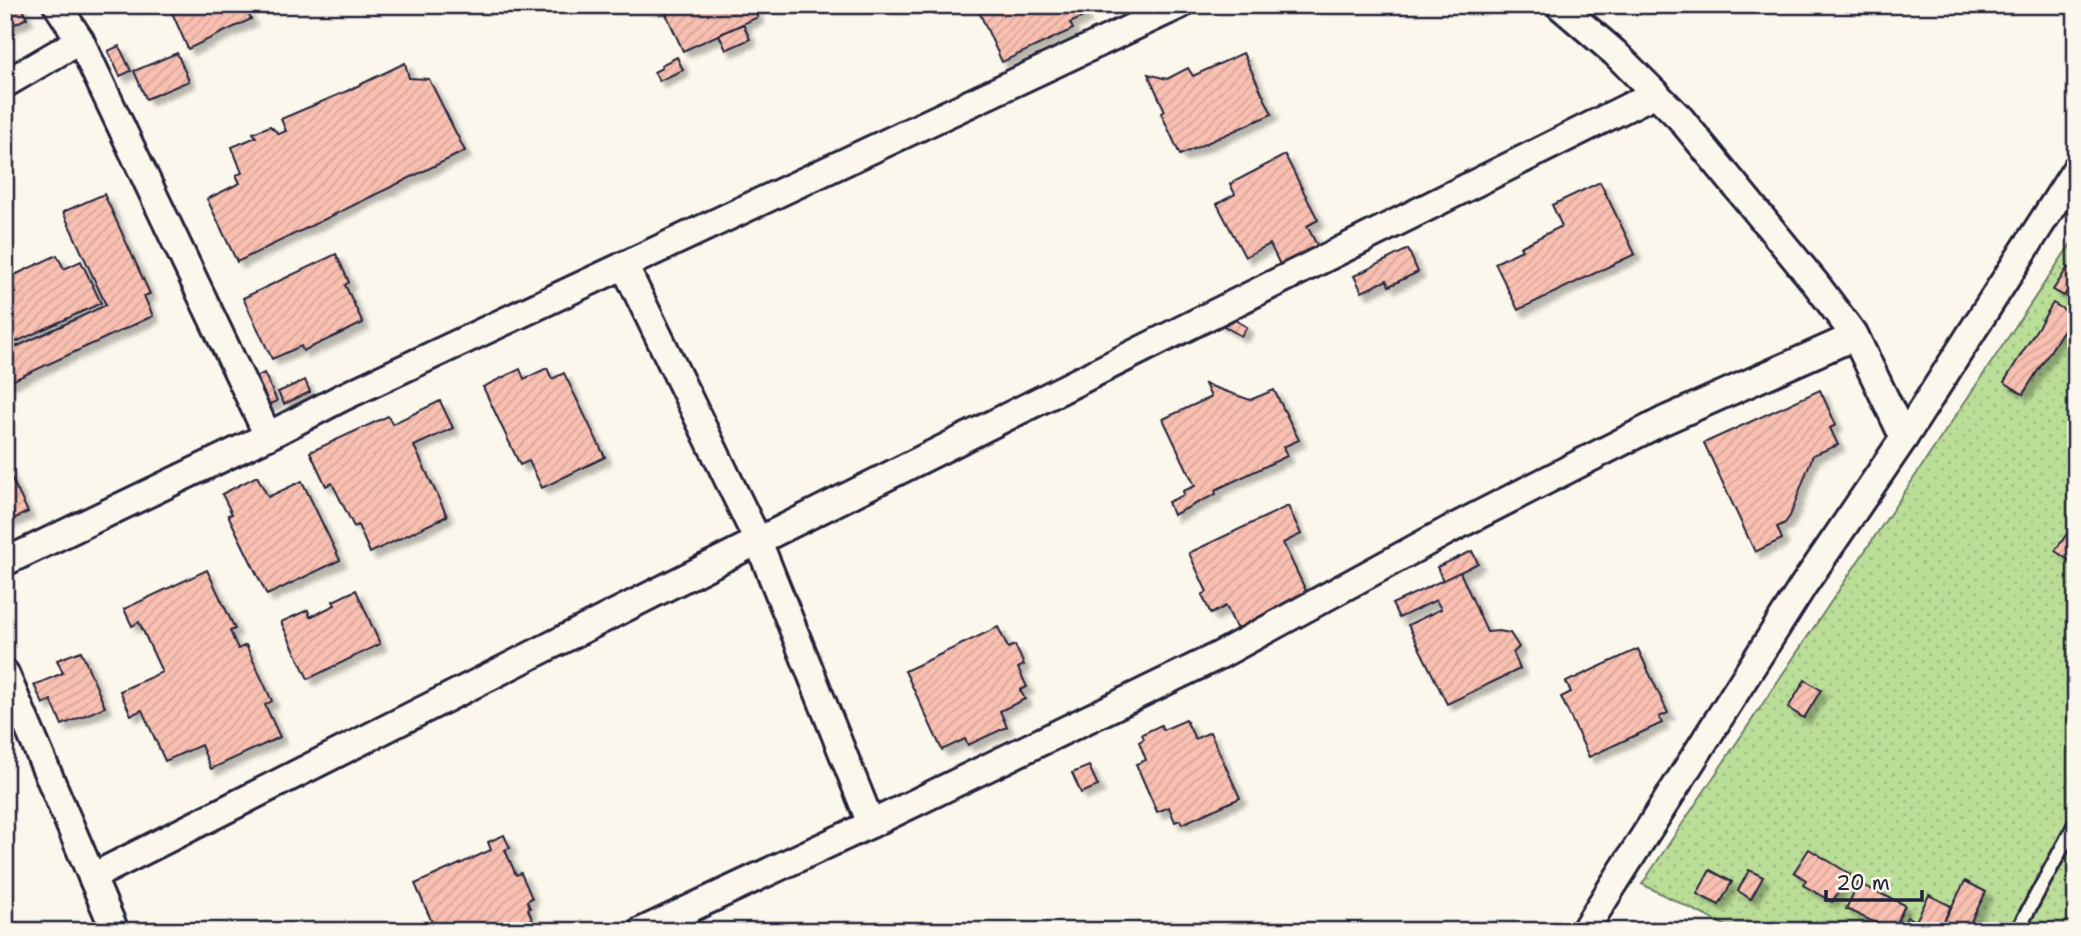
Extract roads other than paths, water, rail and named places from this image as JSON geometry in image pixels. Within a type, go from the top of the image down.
[{"type":"street","points":[[57,5],[79,40],[268,436]]},
{"type":"street","points":[[5,562],[268,436],[341,398],[1180,5]]},
{"type":"street","points":[[1559,5],[1656,93],[1742,191],[1855,336],[1904,438]]},
{"type":"street","points":[[5,84],[79,40]]},
{"type":"street","points":[[92,877],[1656,93]]},
{"type":"street","points":[[1584,931],[1803,586],[1904,438],[2076,169]]},
{"type":"street","points":[[624,265],[758,541],[872,824]]},
{"type":"street","points":[[642,931],[872,824],[1220,655],[1448,530],[1662,421],[1855,336]]},
{"type":"street","points":[[5,673],[115,931]]},
{"type":"lane","points":[[2017,931],[2076,822]]}]
